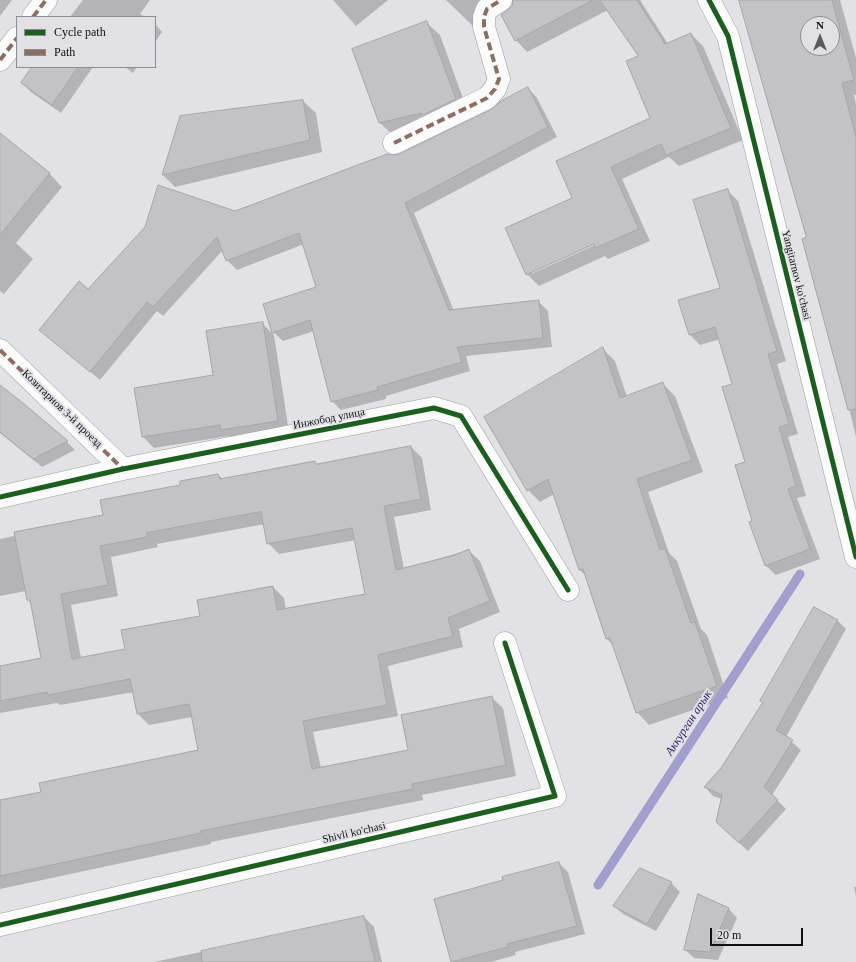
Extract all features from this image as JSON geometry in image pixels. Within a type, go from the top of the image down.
[{"type":"street","points":[[34,16],[46,0]]},
{"type":"street","points":[[394,143],[487,98],[495,89],[499,79],[484,27],[484,17],[487,9],[501,0]]},
{"type":"street","name":"Yangitarnov ko'chasi","points":[[709,0],[728,36],[856,557]]},
{"type":"street","points":[[0,60],[16,39]]},
{"type":"street","name":"Козитарнов 3-й проезд","points":[[0,350],[124,469]]},
{"type":"street","name":"Инжобод улица","points":[[0,497],[124,469],[434,408],[461,416],[568,590]]},
{"type":"street","name":"Shivli ko'chasi","points":[[0,925],[555,796],[505,643]]},
{"type":"building","points":[[513,0],[593,0],[515,41],[501,15],[512,6]]},
{"type":"building","points":[[600,0],[637,0],[665,44],[691,33],[731,128],[666,155],[661,144],[611,167],[639,229],[595,248],[594,244],[526,275],[505,228],[572,198],[556,161],[650,118],[626,61],[638,56]]},
{"type":"building","points":[[739,0],[832,0],[836,16],[800,16],[800,56],[840,56],[840,29],[854,80],[842,83],[856,137],[856,409],[848,410],[802,239],[806,237]]},
{"type":"building","points":[[427,21],[456,99],[423,115],[422,113],[379,123],[352,49]]},
{"type":"building","points":[[31,68],[77,68],[52,105],[21,83]]},
{"type":"building","points":[[528,87],[548,127],[405,203],[449,310],[539,300],[543,338],[457,347],[462,362],[377,387],[378,390],[331,402],[310,320],[272,333],[263,304],[316,287],[299,233],[226,261],[217,237],[153,307],[147,302],[90,372],[39,330],[79,281],[88,289],[145,227],[158,185],[235,211],[387,154],[399,154],[492,109],[501,101]]},
{"type":"building","points":[[303,100],[310,140],[162,175],[180,116]]},
{"type":"building","points":[[0,133],[50,173],[0,235]]},
{"type":"building","points":[[728,189],[777,351],[768,354],[789,424],[779,427],[796,486],[788,489],[810,549],[765,566],[749,522],[752,521],[735,465],[745,462],[722,387],[732,384],[715,327],[689,335],[678,300],[720,288],[693,200]]},
{"type":"building","points":[[263,322],[278,421],[221,430],[220,425],[142,437],[134,388],[213,375],[206,331]]},
{"type":"building","points":[[603,347],[620,398],[663,382],[692,460],[637,479],[660,550],[665,548],[691,623],[695,622],[717,686],[636,713],[610,638],[606,639],[583,569],[579,570],[548,479],[527,491],[484,417]]},
{"type":"building","points":[[0,385],[68,441],[33,459],[0,432]]},
{"type":"building","points":[[411,446],[421,499],[384,506],[396,570],[455,555],[469,549],[490,601],[448,618],[453,636],[378,655],[387,705],[303,721],[312,769],[408,750],[401,715],[492,696],[506,765],[412,784],[413,789],[200,831],[201,833],[0,876],[0,800],[41,792],[39,783],[198,750],[189,704],[137,714],[130,679],[48,695],[47,692],[0,701],[0,666],[41,658],[30,600],[27,600],[14,532],[103,515],[100,500],[180,485],[180,481],[218,474],[220,479],[315,461],[316,464]],"holes":[[[261,512],[267,544],[352,528],[365,594],[277,610],[273,586],[197,600],[200,616],[121,630],[125,649],[72,659],[61,594],[108,585],[100,546],[147,537],[147,533]]]},
{"type":"building","points":[[814,607],[838,620],[776,730],[793,740],[764,787],[778,800],[739,843],[716,822],[722,795],[704,787],[721,768],[763,702],[760,701]]},
{"type":"building","points":[[559,862],[577,926],[507,944],[508,947],[451,962],[434,899],[503,880],[502,877]]},
{"type":"building","points":[[640,868],[672,882],[647,924],[613,906]]},
{"type":"building","points":[[698,894],[729,908],[710,952],[684,950]]},
{"type":"building","points":[[364,916],[375,962],[202,962],[201,951]]},
{"type":"waterway","name":"Аккурган арык","points":[[598,885],[800,574]]},
{"type":"marked path","points":[[34,16],[46,0]]},
{"type":"marked path","points":[[394,143],[487,98],[495,89],[499,79],[484,27],[484,17],[487,9],[501,0]]},
{"type":"marked path","points":[[0,60],[16,39]]},
{"type":"marked path","points":[[0,350],[123,469]]},
{"type":"cycle path","points":[[709,0],[728,36],[856,557]]},
{"type":"cycle path","points":[[0,497],[123,469],[434,408],[461,416],[568,590]]},
{"type":"cycle path","points":[[0,925],[555,796],[505,643]]}]
